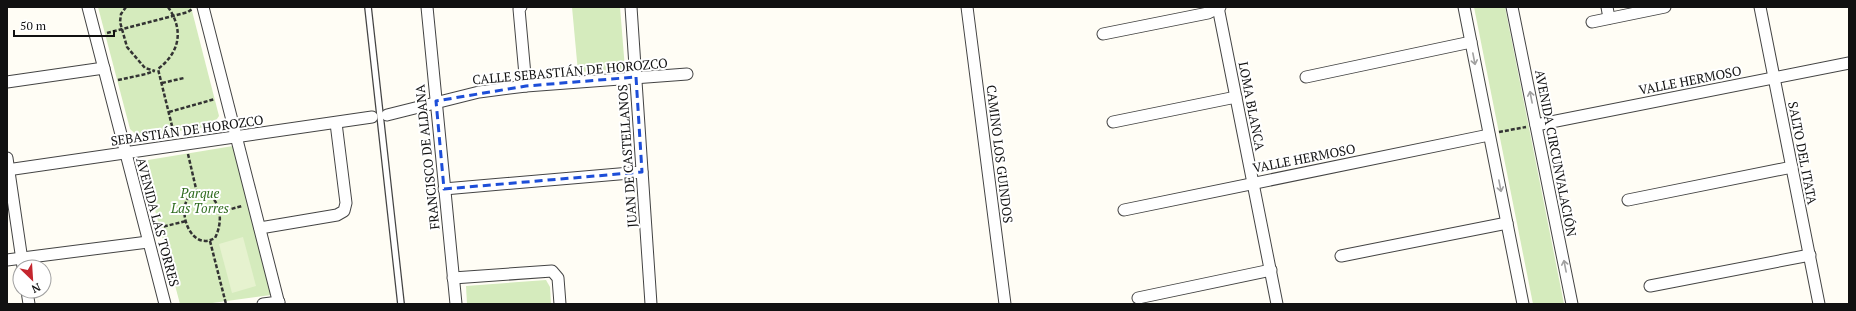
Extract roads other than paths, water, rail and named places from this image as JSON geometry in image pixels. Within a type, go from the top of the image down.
[{"type":"street","name":"AVENIDA LAS TORRES","points":[[88,7],[165,304]]},
{"type":"street","points":[[203,7],[279,303],[263,304]]},
{"type":"street","name":"FRANCISCO DE ALDANA","points":[[427,7],[456,304]]},
{"type":"street","points":[[520,7],[526,86]]},
{"type":"street","name":"JUAN DE CASTELLANOS","points":[[631,7],[651,304]]},
{"type":"street","name":"CAMINO LOS GUINDOS","points":[[967,7],[1004,304]]},
{"type":"street","points":[[1103,34],[1208,13],[1218,7]]},
{"type":"street","name":"LOMA BLANCA","points":[[1218,7],[1277,304]]},
{"type":"street","points":[[1464,7],[1523,304]]},
{"type":"street","name":"AVENIDA CIRCUNVALACIÓN","points":[[1512,7],[1572,304]]},
{"type":"street","points":[[1592,22],[1608,13],[1665,7]]},
{"type":"street","name":"SALTO DEL ITATA","points":[[1760,7],[1819,304]]},
{"type":"street","points":[[1306,77],[1471,42]]},
{"type":"street","name":"VALLE HERMOSO","points":[[1536,125],[1849,63]]},
{"type":"street","points":[[7,82],[104,68]]},
{"type":"street","name":"CALLE SEBASTIÁN DE HOROZCO","points":[[386,115],[479,92],[526,86],[687,74]]},
{"type":"street","points":[[1113,122],[1236,97]]},
{"type":"street","name":"SEBASTIÁN DE HOROZCO","points":[[8,170],[372,117]]},
{"type":"street","points":[[260,228],[337,215],[344,211],[346,203],[336,123]]},
{"type":"street","name":"VALLE HERMOSO","points":[[1124,210],[1489,135]]},
{"type":"street","points":[[7,158],[23,259]]},
{"type":"street","points":[[1628,200],[1792,167]]},
{"type":"street","points":[[444,189],[642,172]]},
{"type":"street","points":[[1341,256],[1507,223]]},
{"type":"street","points":[[37,259],[147,236]]},
{"type":"street","points":[[1650,286],[1810,255]]},
{"type":"street","points":[[1138,298],[1271,270]]},
{"type":"street","points":[[453,278],[552,271],[558,278],[560,304]]},
{"type":"lane","points":[[368,7],[401,304]]},
{"type":"park label","name":"Parque Las Torres","points":[[200,200]]}]
